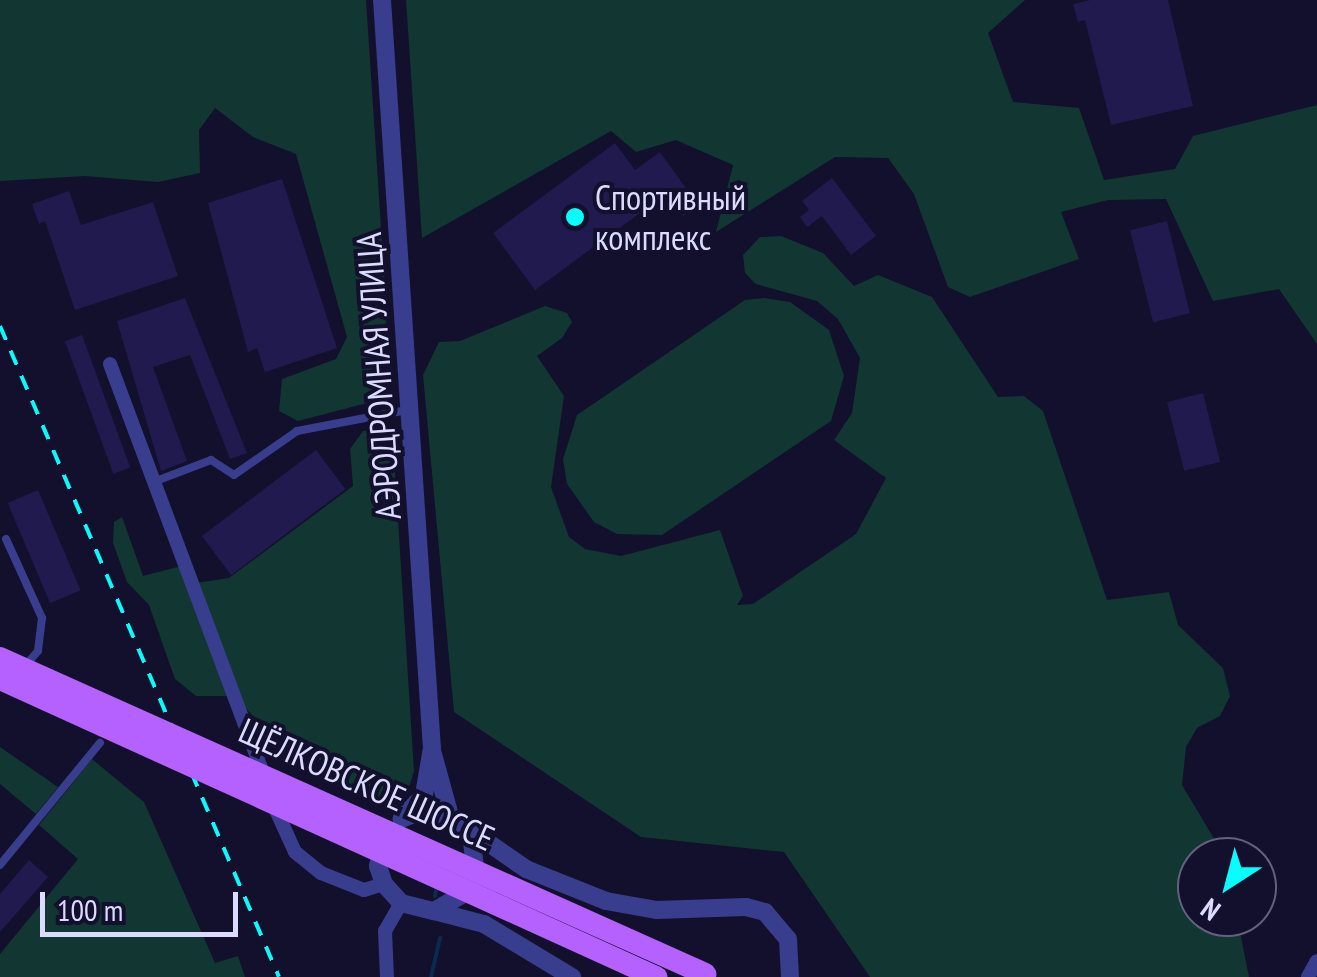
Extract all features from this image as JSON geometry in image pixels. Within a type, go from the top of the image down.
[{"type":"main road","name":"ЩЁЛКОВСКОЕ ШОССЕ","points":[[0,658],[706,974]]},
{"type":"main road","name":"ЩЁЛКОВСКОЕ ШОССЕ","points":[[0,679],[656,977]]},
{"type":"street","name":"АЭРОДРОМНАЯ УЛИЦА","points":[[382,0],[414,409],[432,748]]},
{"type":"street","points":[[110,364],[255,743],[278,828],[320,873],[364,890],[384,884]]},
{"type":"street","points":[[432,748],[450,816],[471,836],[526,869],[631,907],[746,906],[765,912],[788,939],[784,974]]},
{"type":"street","points":[[432,748],[424,795],[380,848],[384,884],[401,904],[484,924],[572,977]]},
{"type":"street","points":[[402,818],[419,812],[450,816]]},
{"type":"street","points":[[434,911],[467,892],[476,875],[471,836]]},
{"type":"street","points":[[476,875],[526,869]]},
{"type":"street","points":[[467,892],[484,924]]},
{"type":"street","points":[[387,977],[384,932],[401,904]]},
{"type":"street","points":[[1308,977],[1317,960]]},
{"type":"lane","points":[[156,481],[212,460],[234,474],[298,431],[414,409]]},
{"type":"lane","points":[[0,694],[38,651],[42,618],[6,539]]},
{"type":"lane","points":[[0,865],[100,742]]},
{"type":"green space","points":[[0,0],[366,0],[387,318],[371,402],[298,421],[279,411],[282,379],[336,359],[347,337],[296,154],[253,137],[215,108],[199,130],[200,173],[158,182],[85,176],[0,181]]},
{"type":"green space","points":[[406,0],[1025,0],[988,33],[1013,102],[1079,108],[1104,180],[1175,169],[1193,136],[1317,105],[1317,344],[1279,289],[1213,301],[1166,199],[1108,200],[1061,212],[1079,259],[970,297],[948,287],[914,194],[888,158],[835,157],[716,232],[733,165],[676,140],[636,152],[611,131],[422,238]]},
{"type":"green space","points":[[781,236],[823,253],[854,286],[878,275],[932,297],[998,397],[1024,396],[1043,411],[1107,600],[1169,592],[1178,625],[1223,668],[1230,696],[1220,716],[1197,728],[1186,747],[1182,785],[1213,837],[1177,837],[1177,937],[1241,937],[1249,977],[870,977],[784,852],[641,837],[454,712],[423,375],[439,342],[460,341],[545,306],[567,313],[572,322],[562,338],[537,356],[564,396],[551,487],[569,537],[585,549],[621,556],[720,530],[743,596],[737,605],[753,604],[856,534],[886,478],[834,440],[852,413],[860,358],[838,319],[817,301],[756,284],[745,273],[743,255],[760,237]]},
{"type":"green space","points":[[745,300],[790,302],[829,330],[844,376],[831,421],[662,535],[617,534],[594,522],[567,484],[563,459],[577,415]]},
{"type":"green space","points":[[381,428],[393,441],[414,771],[408,791],[382,804],[336,785],[333,768],[258,721],[234,696],[196,696],[175,679],[149,605],[127,582],[113,543],[114,522],[122,517],[143,576],[189,564],[196,583],[229,578],[353,486],[350,449],[363,431]]},
{"type":"green space","points":[[0,747],[58,787],[36,814],[0,784]]},
{"type":"green space","points":[[92,759],[144,802],[215,963],[238,956],[245,977],[0,977],[0,954],[78,859],[39,825]]},
{"type":"building","points":[[1090,0],[1168,0],[1193,106],[1111,125],[1085,20],[1078,22],[1073,4]]},
{"type":"building","name":"Спортивный комплекс","points":[[615,143],[635,170],[660,152],[698,205],[683,216],[666,194],[535,290],[493,233]]},
{"type":"building","points":[[832,178],[876,236],[851,255],[822,216],[807,227],[800,217],[809,210],[802,201]]},
{"type":"building","points":[[282,179],[337,348],[265,372],[257,348],[248,352],[208,203]]},
{"type":"building","points":[[69,191],[81,225],[153,202],[178,276],[75,310],[45,221],[39,224],[32,204]]},
{"type":"building","points":[[1167,221],[1190,313],[1153,322],[1130,230]]},
{"type":"building","points":[[185,298],[247,453],[230,459],[190,355],[153,367],[187,461],[161,471],[117,321]]},
{"type":"building","points":[[82,335],[130,467],[113,474],[65,341]]},
{"type":"building","points":[[1203,393],[1220,462],[1184,471],[1167,402]]},
{"type":"building","points":[[316,450],[345,489],[231,575],[202,536]]},
{"type":"building","points":[[38,490],[81,590],[50,603],[8,503]]},
{"type":"building","points":[[29,860],[48,877],[0,932],[0,894]]},
{"type":"waterway","points":[[435,896],[437,885]]},
{"type":"waterway","points":[[431,977],[440,938]]},
{"type":"railway","points":[[0,326],[279,977]]},
{"type":"place","name":"Спортивный комплекс","points":[[575,217]]}]
